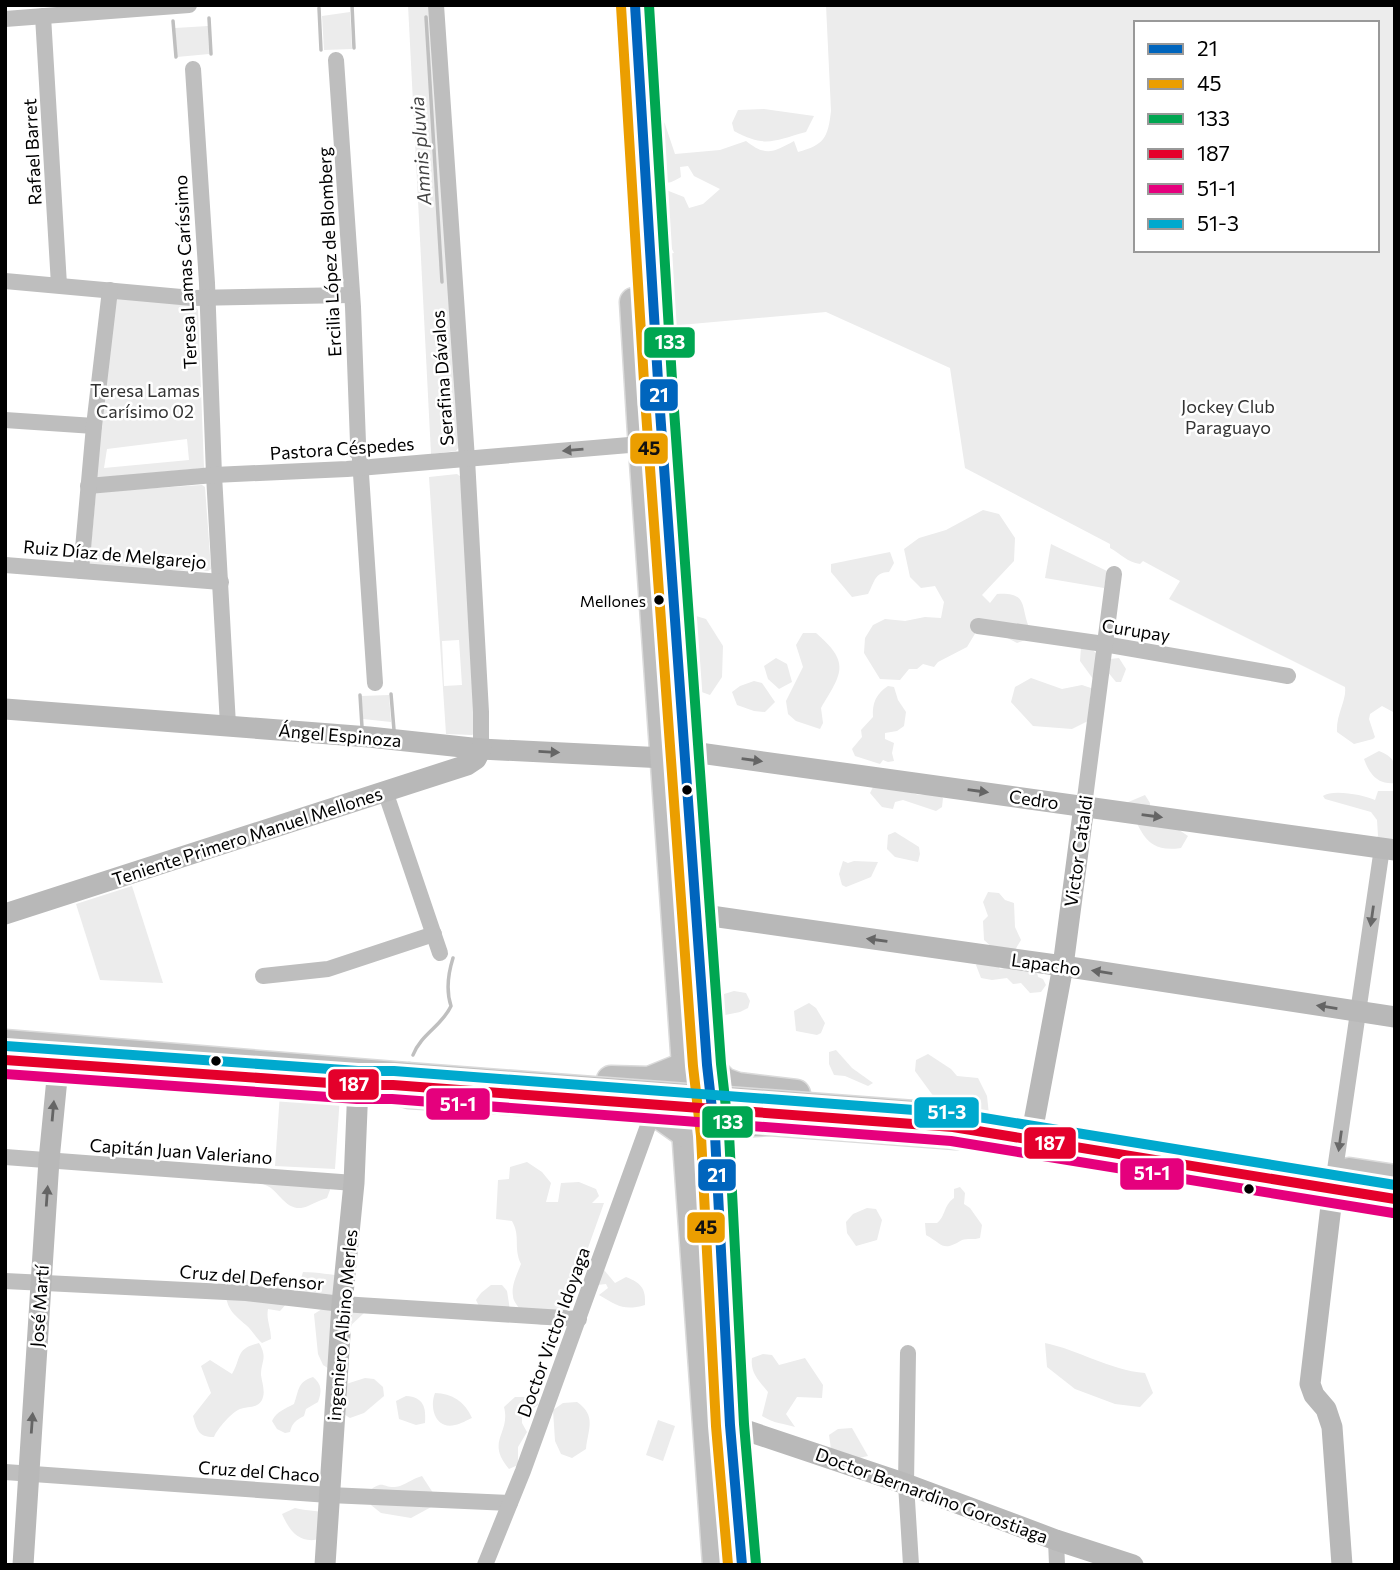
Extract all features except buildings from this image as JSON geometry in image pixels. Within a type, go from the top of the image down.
[{"type":"highway","points":[[619,5],[641,444],[674,754],[696,914],[696,1066]]},
{"type":"highway","points":[[635,5],[667,496],[674,754],[701,1135],[742,1565]]},
{"type":"highway","points":[[641,444],[652,449],[658,456],[661,488],[667,496]]},
{"type":"highway","points":[[5,1044],[59,1055],[358,1085],[400,1081],[414,1069],[643,1082],[696,1066],[738,1087],[951,1110],[962,1124],[1120,1145],[1334,1180],[1395,1199]]},
{"type":"highway","points":[[5,1060],[59,1055],[962,1124],[1033,1127],[1120,1145]]},
{"type":"highway","points":[[400,1081],[399,1091],[409,1094],[636,1108],[653,1112],[701,1135],[736,1123],[771,1121],[956,1135],[962,1124]]},
{"type":"highway","points":[[701,1135],[717,1565]]},
{"type":"highway","points":[[1334,1180],[1395,1179]]},
{"type":"street","points":[[5,19],[189,5]]},
{"type":"street","name":"Serafina Dávalos","points":[[436,5],[467,459],[481,749]]},
{"type":"street","name":"Rafael Barret","points":[[43,16],[59,285]]},
{"type":"street","name":"Ercilia López de Blomberg","points":[[336,60],[352,295],[359,455],[376,683]]},
{"type":"street","name":"Teresa Lamas Caríssimo","points":[[193,69],[228,725]]},
{"type":"street","points":[[5,281],[207,298],[352,295]]},
{"type":"street","points":[[81,571],[110,290]]},
{"type":"street","points":[[5,420],[94,426]]},
{"type":"street","name":"Pastora Céspedes","points":[[88,486],[214,475],[359,455],[467,459],[641,444]]},
{"type":"street","name":"Ruiz Díaz de Melgarejo","points":[[5,565],[221,582]]},
{"type":"street","name":"Victor Cataldi","points":[[1033,1127],[1063,966],[1114,574]]},
{"type":"street","name":"Curupay","points":[[978,626],[1104,644],[1288,676]]},
{"type":"street","name":"Ángel Espinoza","points":[[5,709],[228,725],[481,749],[674,754]]},
{"type":"street","name":"Teniente Primero Manuel Mellones","points":[[5,914],[467,765],[476,759],[481,749]]},
{"type":"street","name":"Cedro","points":[[674,754],[1084,806],[1388,849]]},
{"type":"street","points":[[385,791],[440,953]]},
{"type":"street","points":[[1342,1565],[1332,1427],[1326,1409],[1314,1395],[1310,1384],[1334,1180],[1359,1012],[1388,849]]},
{"type":"street","name":"Lapacho","points":[[696,914],[1395,1017]]},
{"type":"street","points":[[263,976],[328,970],[434,934]]},
{"type":"street","name":"José Martí","points":[[23,1565],[49,1160],[59,1055]]},
{"type":"street","name":"ingeniero Albino Merles","points":[[324,1565],[342,1304],[354,1183],[358,1085]]},
{"type":"street","name":"Doctor Victor Idoyaga","points":[[485,1565],[579,1319],[653,1112]]},
{"type":"street","name":"Capitán Juan Valeriano","points":[[5,1157],[354,1183]]},
{"type":"street","name":"Cruz del Defensor","points":[[5,1281],[246,1293],[342,1304],[579,1319]]},
{"type":"street","points":[[908,1353],[906,1484],[911,1565]]},
{"type":"street","name":"Doctor Bernardino Gorostiaga","points":[[730,1425],[1133,1565]]},
{"type":"street","name":"Cruz del Chaco","points":[[5,1472],[329,1495],[510,1503]]},
{"type":"street","points":[[1056,1540],[1057,1565]]},
{"type":"green space","points":[[408,5],[430,5],[459,447],[456,451],[431,454]]},
{"type":"green space","name":"Jockey Club Paraguayo","points":[[826,5],[1395,5],[1395,713],[1382,706],[1370,714],[1375,737],[1373,739],[1354,744],[1337,732],[1345,687],[1169,599],[1180,581],[1143,561],[1140,564],[1128,560],[1110,548],[1110,544],[965,468],[950,368],[826,312],[669,326],[667,254],[674,253],[667,239],[655,195],[661,188],[684,197],[689,208],[703,204],[720,189],[694,176],[688,166],[680,167],[681,177],[670,182],[655,176],[652,103],[665,124],[675,154],[720,150],[746,141],[759,149],[770,151],[794,141],[798,152],[819,143],[828,128],[831,111]]},
{"type":"green space","points":[[350,12],[352,49],[324,50],[322,16]]},
{"type":"green space","points":[[208,26],[209,54],[177,57],[175,28]]},
{"type":"green space","points":[[764,109],[814,116],[806,132],[777,140],[754,140],[734,131],[732,123],[738,110]]},
{"type":"green space","name":"Teresa Lamas Carísimo 02","points":[[119,298],[195,306],[198,310],[204,468],[97,478],[94,475],[116,300]],"holes":[[[187,439],[189,460],[104,468],[107,449]]]},
{"type":"green space","points":[[457,474],[461,477],[476,732],[472,735],[446,734],[429,477]],"holes":[[[459,640],[462,685],[444,686],[442,641]]]},
{"type":"green space","points":[[202,485],[205,487],[211,569],[89,568],[96,492]]},
{"type":"green space","points":[[983,510],[999,514],[1015,538],[1014,561],[982,595],[990,603],[997,594],[1008,594],[1020,599],[1031,631],[1028,639],[1017,643],[1000,634],[976,632],[967,647],[938,662],[934,667],[923,664],[917,669],[909,669],[900,680],[880,679],[864,653],[865,638],[873,625],[885,619],[905,621],[925,617],[941,618],[944,602],[935,586],[921,588],[910,577],[904,549],[919,538],[946,530]]},
{"type":"green space","points":[[1051,544],[1107,571],[1104,588],[1045,578]]},
{"type":"green space","points":[[890,552],[894,563],[889,572],[877,576],[868,594],[852,597],[831,572],[831,564]]},
{"type":"green space","points":[[696,616],[706,619],[723,646],[722,677],[710,695],[696,690],[687,679],[688,624]]},
{"type":"green space","points":[[803,633],[816,633],[827,643],[834,652],[840,669],[821,708],[823,723],[820,729],[796,721],[788,714],[786,701],[803,667],[796,645]]},
{"type":"green space","points":[[1090,646],[1101,660],[1119,658],[1126,669],[1121,682],[1116,682],[1107,671],[1096,683],[1080,661],[1081,647]]},
{"type":"green space","points":[[776,658],[787,664],[792,682],[779,689],[768,679],[764,666]]},
{"type":"green space","points":[[1031,678],[1062,689],[1082,685],[1091,688],[1088,721],[1072,729],[1033,726],[1011,702],[1015,687]]},
{"type":"green space","points":[[754,681],[762,683],[775,702],[765,712],[737,705],[732,692]]},
{"type":"green space","points":[[888,686],[894,687],[906,712],[904,726],[897,731],[885,733],[885,739],[894,743],[894,761],[883,760],[880,764],[855,756],[852,749],[862,737],[861,730],[873,717],[873,707],[880,692]]},
{"type":"green space","points":[[389,695],[391,722],[363,719],[361,696]]},
{"type":"green space","points":[[1379,751],[1390,757],[1394,763],[1395,783],[1379,780],[1368,769],[1364,759]]},
{"type":"green space","points":[[873,787],[896,788],[918,795],[934,791],[943,798],[942,807],[936,811],[903,800],[895,802],[893,809],[882,807],[870,793]]},
{"type":"green space","points":[[1378,791],[1395,791],[1395,851],[1376,838],[1377,820],[1371,812],[1325,799],[1323,796],[1341,793],[1375,800]]},
{"type":"green space","points":[[1145,795],[1150,803],[1150,810],[1188,836],[1181,848],[1159,847],[1151,843],[1140,830],[1126,803]]},
{"type":"green space","points":[[895,832],[919,847],[918,862],[895,857],[887,849],[888,835]]},
{"type":"green space","points":[[843,861],[878,862],[871,877],[846,887],[842,885],[839,874]]},
{"type":"green space","points":[[132,886],[163,983],[100,980],[76,904]]},
{"type":"green space","points":[[988,892],[999,893],[1005,900],[1014,903],[1015,927],[1021,940],[1015,950],[994,949],[984,940],[983,921],[988,916],[983,902]]},
{"type":"green space","points":[[980,960],[997,965],[1000,969],[1009,967],[1037,972],[1046,985],[1041,992],[1030,993],[1021,983],[1013,984],[1007,978],[981,978],[976,965]]},
{"type":"green space","points":[[734,991],[746,993],[750,1001],[748,1008],[725,1015],[720,1005],[724,994]]},
{"type":"green space","points":[[809,1003],[816,1008],[825,1023],[821,1033],[817,1035],[796,1031],[794,1011]]},
{"type":"green space","points":[[836,1050],[852,1068],[873,1083],[868,1086],[845,1076],[834,1075],[829,1064],[829,1052]]},
{"type":"green space","points":[[928,1054],[957,1076],[978,1078],[987,1096],[990,1124],[971,1122],[960,1105],[937,1101],[915,1071],[916,1060]]},
{"type":"green space","points":[[280,1093],[340,1096],[335,1169],[275,1166]]},
{"type":"green space","points":[[527,1162],[542,1172],[551,1183],[546,1202],[558,1202],[561,1183],[579,1182],[596,1189],[599,1196],[592,1203],[604,1203],[563,1318],[546,1325],[530,1320],[514,1300],[514,1284],[521,1264],[516,1232],[512,1221],[496,1219],[498,1180],[509,1179],[510,1167]]},
{"type":"green space","points":[[250,1180],[327,1181],[330,1190],[327,1198],[296,1208],[271,1188]]},
{"type":"green space","points":[[960,1187],[965,1193],[964,1204],[982,1225],[980,1238],[964,1239],[950,1246],[943,1246],[926,1235],[925,1223],[937,1223],[940,1220],[954,1198],[954,1189]]},
{"type":"green space","points":[[867,1208],[876,1209],[882,1220],[877,1240],[856,1246],[847,1233],[846,1222],[853,1214]]},
{"type":"green space","points":[[604,1270],[615,1283],[626,1277],[639,1284],[645,1294],[645,1305],[632,1308],[621,1306],[599,1295],[608,1288],[606,1284],[597,1285]]},
{"type":"green space","points":[[303,1272],[345,1276],[329,1301],[300,1295],[299,1285]]},
{"type":"green space","points":[[251,1274],[260,1280],[281,1275],[289,1284],[291,1293],[280,1311],[268,1309],[271,1339],[262,1343],[231,1311],[225,1291],[242,1289]]},
{"type":"green space","points":[[491,1285],[502,1285],[507,1291],[510,1310],[481,1310],[476,1300]]},
{"type":"green space","points":[[322,1309],[364,1313],[348,1328],[331,1370],[323,1365],[318,1354],[314,1314]]},
{"type":"green space","points":[[259,1343],[264,1356],[261,1375],[264,1392],[261,1401],[233,1414],[221,1425],[214,1437],[201,1434],[193,1416],[211,1393],[201,1366],[210,1360],[232,1374],[240,1354],[251,1345]]},
{"type":"green space","points":[[1045,1343],[1119,1368],[1145,1373],[1153,1393],[1140,1407],[1115,1404],[1075,1389],[1047,1367]]},
{"type":"green space","points":[[763,1354],[772,1355],[779,1365],[805,1358],[823,1385],[822,1398],[797,1397],[786,1414],[795,1427],[762,1416],[768,1392],[756,1377],[752,1358]]},
{"type":"green space","points":[[313,1377],[320,1388],[318,1402],[306,1409],[304,1416],[295,1422],[290,1432],[277,1429],[272,1421],[274,1418],[294,1404],[301,1384]]},
{"type":"green space","points":[[365,1378],[374,1379],[383,1387],[384,1396],[364,1413],[350,1418],[342,1413],[343,1385]]},
{"type":"green space","points":[[435,1393],[457,1400],[466,1407],[472,1418],[455,1425],[443,1424],[434,1411]]},
{"type":"green space","points":[[406,1396],[423,1404],[425,1423],[416,1425],[399,1419],[396,1401]]},
{"type":"green space","points":[[515,1397],[537,1399],[538,1405],[522,1416],[527,1432],[518,1447],[518,1465],[509,1469],[502,1459],[499,1444],[504,1424],[504,1407]]},
{"type":"green space","points":[[577,1402],[587,1412],[589,1429],[586,1449],[572,1458],[561,1454],[555,1441],[553,1410],[563,1403]]},
{"type":"green space","points":[[658,1420],[675,1426],[663,1461],[646,1455]]},
{"type":"green space","points":[[852,1428],[868,1456],[850,1460],[831,1449],[829,1435],[838,1429]]},
{"type":"green space","points":[[422,1476],[435,1496],[433,1506],[411,1518],[381,1513],[371,1505],[367,1493],[377,1485],[400,1486]]},
{"type":"green space","points":[[295,1508],[330,1514],[320,1539],[307,1540],[292,1531],[282,1514]]},
{"type":"waterway","name":"Amnis pluvia","points":[[352,5],[354,48]]},
{"type":"waterway","name":"Amnis pluvia","points":[[319,8],[321,50]]},
{"type":"waterway","name":"Amnis pluvia","points":[[426,17],[442,282]]},
{"type":"waterway","name":"Amnis pluvia","points":[[209,18],[211,54]]},
{"type":"waterway","name":"Amnis pluvia","points":[[173,21],[176,57]]},
{"type":"waterway","name":"Amnis pluvia","points":[[391,694],[394,730]]},
{"type":"waterway","name":"Amnis pluvia","points":[[360,695],[362,727]]},
{"type":"waterway","name":"Amnis pluvia","points":[[413,1055],[421,1041],[451,1006],[448,982],[453,958]]},
{"type":"transit line","name":"21","points":[[635,5],[659,397],[707,1065],[715,1135],[730,1425],[742,1565]]},
{"type":"transit line","name":"133","points":[[649,5],[673,396],[721,1064],[729,1134],[744,1424],[756,1564]]},
{"type":"transit line","name":"45","points":[[621,6],[645,398],[693,1066],[701,1136],[716,1426],[728,1565]]},
{"type":"transit line","name":"51-3","points":[[6,1046],[358,1071],[394,1071],[954,1113],[1395,1185]]},
{"type":"transit line","name":"187","points":[[5,1060],[358,1085],[393,1085],[953,1127],[1395,1199]]},
{"type":"transit line","name":"51-1","points":[[5,1074],[357,1099],[392,1099],[951,1141],[1393,1213]]},
{"type":"place","name":"Mellones","points":[[659,600]]}]
